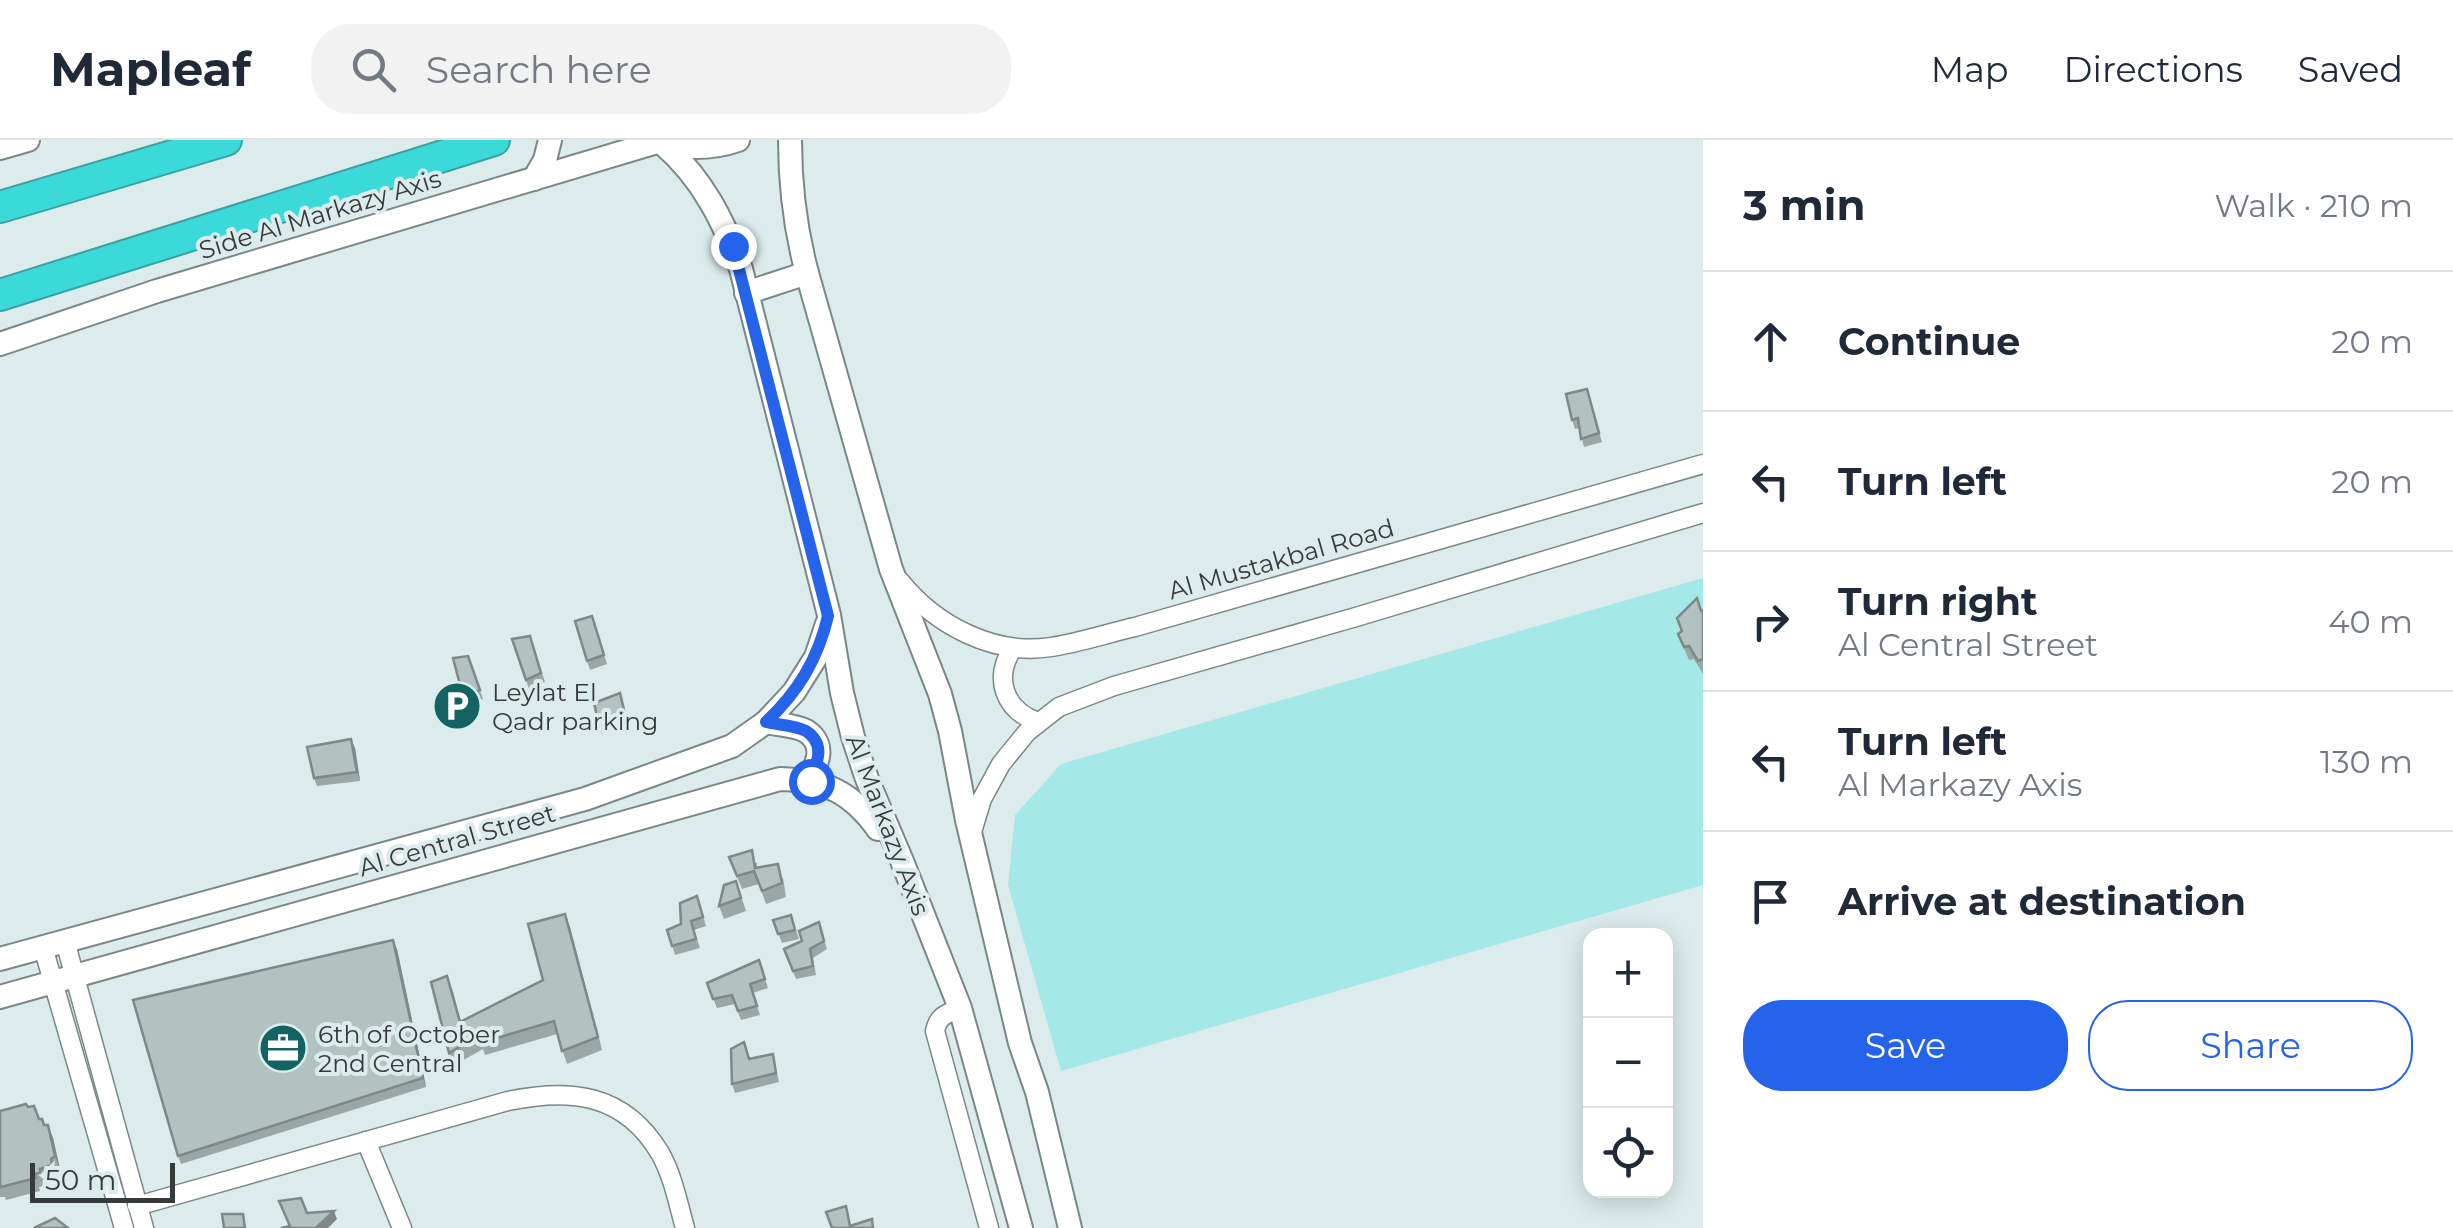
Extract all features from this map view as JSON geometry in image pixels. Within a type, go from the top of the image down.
[{"type":"highway","points":[[0,206],[226,140]]},
{"type":"highway","points":[[0,295],[494,140]]},
{"type":"main road","points":[[0,148],[28,140]]},
{"type":"main road","points":[[534,179],[546,160],[550,140]]},
{"type":"main road","name":"Side Al Markazy Axis","points":[[0,344],[157,291],[658,142],[706,148],[738,140]]},
{"type":"main road","points":[[790,140],[796,230],[892,568],[940,694],[1020,1043],[1037,1092],[1070,1228]]},
{"type":"main road","name":"Al Markazy Axis","points":[[658,142],[682,160],[711,201],[733,246],[828,616],[853,737],[960,1008],[1022,1228]]},
{"type":"main road","points":[[746,293],[807,272]]},
{"type":"main road","name":"Al Central Street","points":[[0,959],[586,798],[732,746],[766,722],[806,676],[828,616]]},
{"type":"main road","points":[[766,722],[801,729],[813,738],[818,760],[804,780]]},
{"type":"main road","name":"Al Central Street","points":[[0,997],[780,779],[824,784],[844,794],[862,807],[902,861]]},
{"type":"street","name":"Al Mustakbal Road","points":[[892,568],[919,602],[954,627],[1013,648],[1052,647],[1135,627],[1703,464]]},
{"type":"street","points":[[970,837],[990,781],[1013,747],[1059,706],[1114,686],[1703,513]]},
{"type":"street","points":[[1013,648],[1002,677],[1006,697],[1019,713],[1038,722]]},
{"type":"street","points":[[54,944],[124,1228]]},
{"type":"street","points":[[64,980],[144,1228]]},
{"type":"street","points":[[960,1008],[942,1016],[935,1031],[990,1228]]},
{"type":"street","points":[[137,1206],[508,1102],[542,1094],[577,1095],[610,1106],[638,1126],[660,1153],[684,1228]]},
{"type":"street","points":[[366,1142],[402,1228]]},
{"type":"shaded area","points":[[1703,578],[1703,885],[1061,1071],[1008,885],[1015,815],[1061,764]]},
{"type":"building","points":[[1587,389],[1599,433],[1581,439],[1578,418],[1572,420],[1566,394]]},
{"type":"building","points":[[1697,598],[1703,610],[1703,659],[1698,661],[1689,646],[1684,647],[1677,618]]},
{"type":"building","points":[[592,616],[604,655],[587,661],[575,621]]},
{"type":"building","points":[[530,636],[541,673],[526,680],[512,639]]},
{"type":"building","points":[[468,656],[480,690],[463,696],[453,658]]},
{"type":"building","points":[[620,693],[625,714],[599,725],[594,703]]},
{"type":"building","points":[[351,739],[357,772],[314,778],[307,747]]},
{"type":"building","points":[[752,850],[755,868],[778,864],[782,883],[762,891],[754,871],[737,876],[729,857]]},
{"type":"building","points":[[736,881],[741,898],[719,906],[724,885]]},
{"type":"building","points":[[697,896],[703,917],[691,921],[696,939],[672,946],[667,930],[681,924],[680,903]]},
{"type":"building","points":[[565,914],[598,1037],[562,1051],[554,1021],[480,1043],[478,1036],[449,1053],[431,982],[447,976],[460,1022],[543,980],[528,924]]},
{"type":"building","points":[[791,915],[795,930],[778,934],[773,920]]},
{"type":"building","points":[[819,922],[824,941],[810,949],[813,966],[793,971],[784,949],[802,941],[799,931]]},
{"type":"building","name":"6th of October 2nd Central","points":[[393,940],[423,1078],[178,1156],[133,1000]]},
{"type":"building","points":[[759,960],[765,979],[750,984],[757,1006],[738,1011],[732,995],[713,999],[707,983]]},
{"type":"building","points":[[744,1042],[749,1059],[773,1054],[776,1073],[732,1084],[731,1049]]},
{"type":"building","points":[[26,1104],[34,1106],[39,1119],[48,1125],[55,1156],[52,1165],[34,1174],[36,1178],[1,1187],[0,1111]]},
{"type":"building","points":[[301,1198],[307,1213],[334,1211],[316,1228],[281,1228],[290,1226],[279,1201]]},
{"type":"building","points":[[846,1206],[850,1226],[872,1219],[873,1228],[832,1228],[826,1212]]},
{"type":"building","points":[[222,1214],[243,1214],[245,1228],[224,1228]]},
{"type":"building","points":[[55,1218],[68,1228],[34,1228]]},
{"type":"place","name":"Leylat El Qadr parking","points":[[457,706]]},
{"type":"place","name":"6th of October 2nd Central","points":[[283,1048]]},
{"type":"route","points":[[733,246],[828,616],[806,676],[766,722],[801,729],[813,738],[818,760],[804,780],[811,781]]}]
